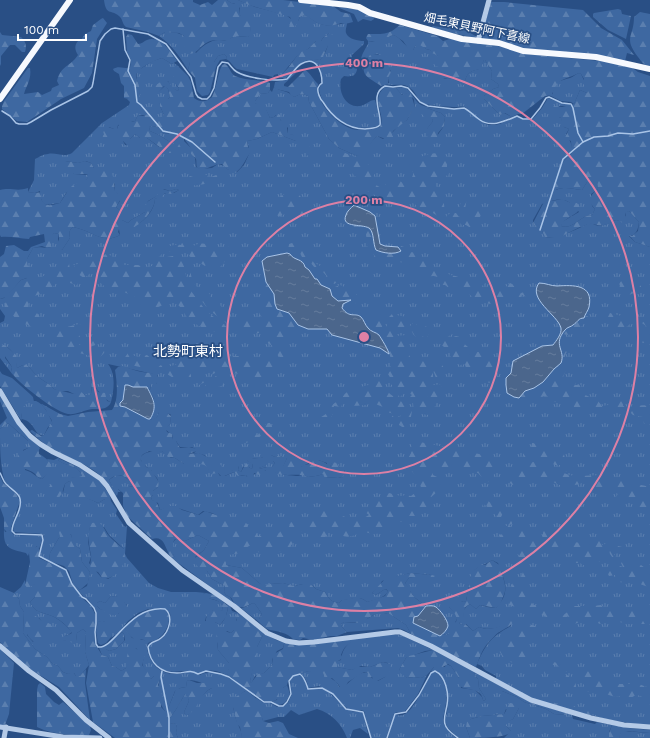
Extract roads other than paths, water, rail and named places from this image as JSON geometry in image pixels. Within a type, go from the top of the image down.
[{"type":"main road","points":[[0,99],[70,0]]},
{"type":"main road","name":"畑毛東貝野阿下喜線","points":[[301,0],[359,7],[370,13],[462,39],[499,43],[524,51],[596,57],[650,69]]},
{"type":"street","points":[[478,41],[489,0]]},
{"type":"street","points":[[0,391],[19,423],[30,436],[53,452],[80,464],[101,479],[107,486],[129,523],[182,570],[234,606],[267,633],[286,641],[299,643],[400,632],[431,646],[531,700],[591,718],[624,725],[650,727]]},
{"type":"street","points":[[0,646],[29,671],[56,690],[86,720],[108,737]]},
{"type":"street","points":[[0,727],[66,738],[100,738]]},
{"type":"street","points":[[4,738],[6,727]]},
{"type":"water","points":[[354,205],[370,212],[375,216],[380,244],[398,247],[401,251],[388,253],[376,250],[370,229],[347,222],[345,219],[347,214]]},
{"type":"water","points":[[287,253],[302,262],[321,285],[330,289],[332,296],[338,301],[351,300],[343,304],[342,308],[350,314],[361,317],[369,329],[379,335],[389,354],[380,348],[332,335],[327,329],[308,329],[298,325],[289,313],[277,309],[274,294],[266,282],[262,261],[267,257]]},
{"type":"water","points":[[539,283],[555,286],[575,286],[581,288],[588,294],[590,299],[589,307],[584,318],[567,328],[561,335],[559,344],[562,354],[561,363],[543,382],[534,388],[525,391],[519,398],[507,393],[506,378],[511,373],[513,361],[542,346],[553,345],[561,333],[559,323],[544,307],[537,295],[536,289]]},
{"type":"water","points":[[125,385],[133,387],[147,387],[154,403],[154,410],[150,419],[120,406],[120,403],[123,400]]},
{"type":"water","points":[[426,606],[436,607],[447,621],[448,626],[445,632],[440,636],[413,623],[414,617],[418,616]]},
{"type":"waterway","points":[[2,111],[10,116],[16,123],[27,124],[88,91],[92,87],[93,83],[100,41],[105,34],[111,29],[115,28],[148,34],[166,44],[191,77],[196,94],[202,99],[207,99],[210,96],[214,88],[218,67],[222,62],[228,63],[237,72],[254,78],[282,80],[287,79],[299,65],[311,61],[317,66],[321,74],[322,83],[318,88],[321,99],[335,117],[352,127],[365,129],[380,125],[377,104],[380,89],[385,86],[401,86],[408,88],[420,102],[428,106],[454,109],[464,108],[480,120],[493,124],[517,116],[523,119],[531,119],[546,98],[549,97],[562,103],[571,104],[578,133],[583,142],[594,137],[608,136],[618,133],[633,134],[650,131]]},
{"type":"waterway","points":[[123,29],[125,50],[130,60],[128,71],[135,85],[137,102],[163,131],[177,134],[192,142],[215,162]]},
{"type":"waterway","points":[[540,230],[563,159],[583,142]]},
{"type":"waterway","points":[[0,473],[5,483],[18,494],[20,500],[19,510],[12,531],[15,534],[42,535],[43,540],[39,556],[66,570],[72,584],[82,597],[86,599],[94,608],[96,613],[96,644],[98,647],[104,646],[111,641],[132,620],[142,614],[152,610],[165,609],[168,612],[170,620],[168,628],[161,638],[150,644],[148,647],[151,658],[161,669],[171,673],[190,671],[198,674],[206,671],[221,674],[229,677],[264,702],[271,702],[279,706],[283,706],[291,694],[289,681],[293,676],[300,674],[308,689],[322,688],[333,694],[346,709],[363,712],[371,738]]},
{"type":"waterway","points":[[162,671],[161,677],[169,718],[169,738]]},
{"type":"waterway","points":[[387,738],[395,714],[406,712],[419,695],[431,673],[435,671],[442,677],[447,691],[448,701],[444,722],[450,732],[458,738]]},
{"type":"district","name":"北勢町東村","points":[[188,351]]}]
